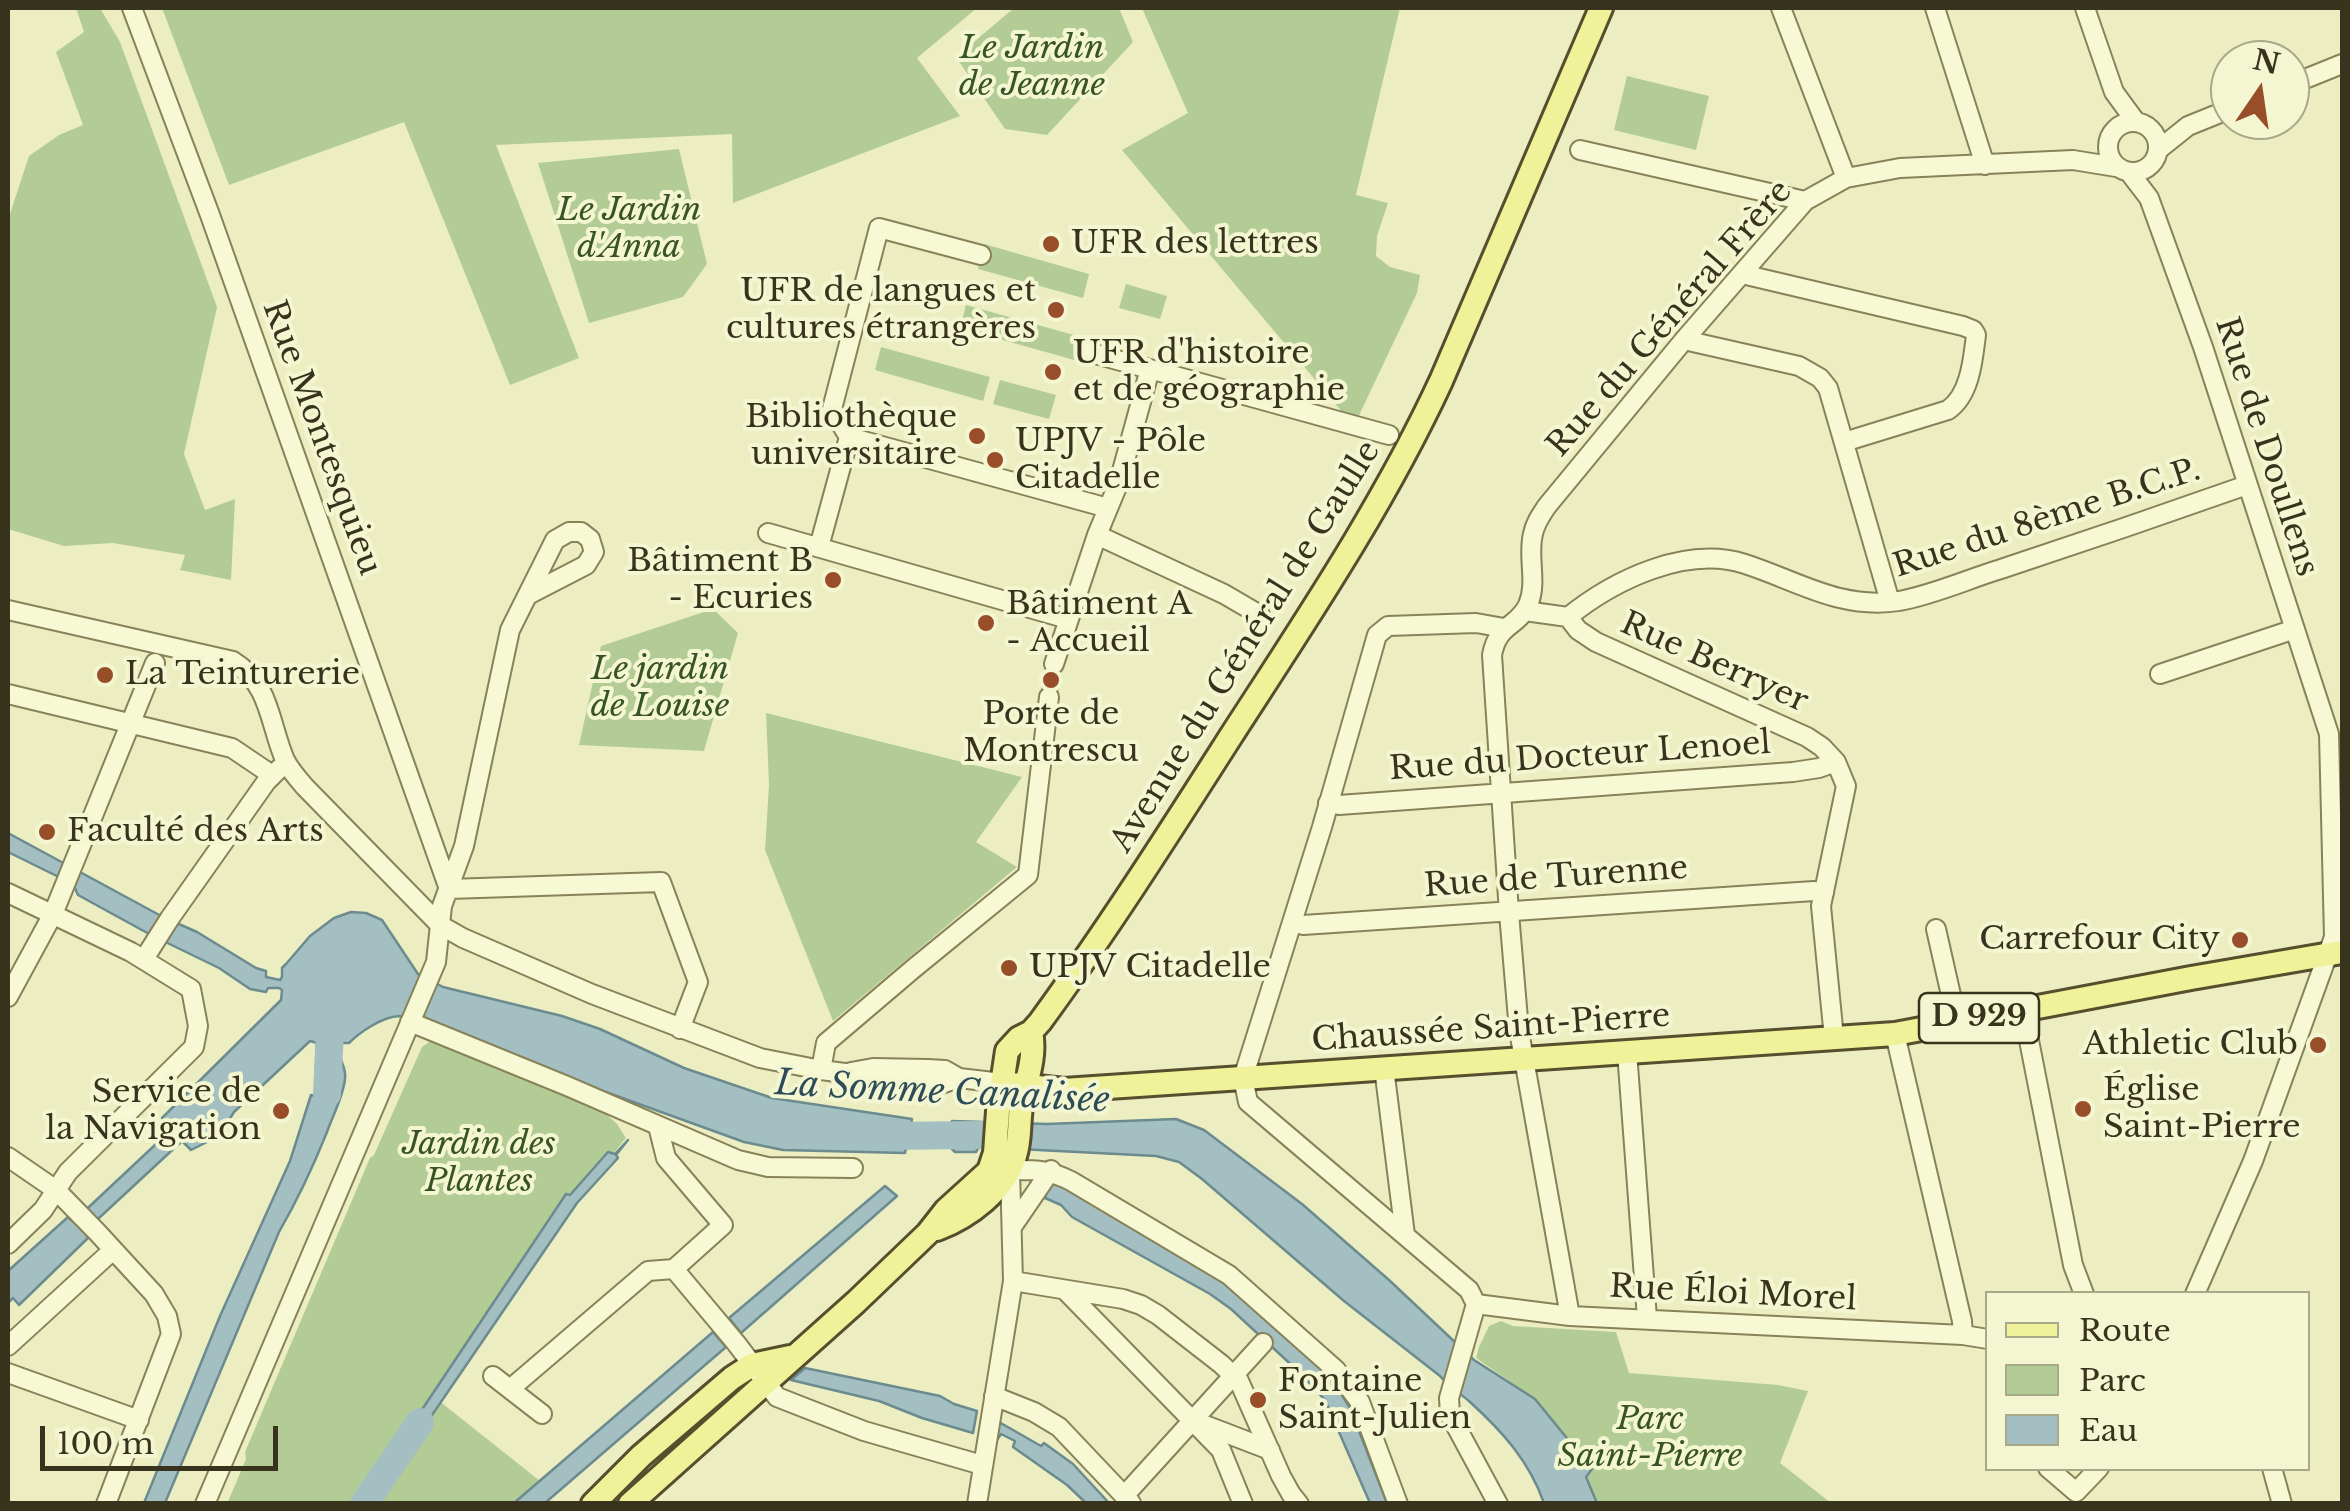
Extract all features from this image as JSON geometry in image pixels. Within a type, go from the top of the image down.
[{"type":"main road","name":"Avenue du Général de Gaulle","points":[[1007,1159],[1014,1084],[1034,1044],[1031,1032],[1149,866],[1374,512],[1441,380],[1601,8]]},
{"type":"main road","name":"Chaussée Saint-Pierre","points":[[1014,1084],[1064,1090],[1895,1034],[2336,953]]},
{"type":"main road","points":[[593,1504],[686,1416],[758,1373],[794,1357],[928,1233],[967,1214],[994,1190],[1007,1159]]},
{"type":"main road","points":[[630,1504],[736,1412],[758,1373]]},
{"type":"street","name":"Rue Montesquieu","points":[[132,8],[210,214],[449,889]]},
{"type":"street","points":[[1782,8],[1846,178]]},
{"type":"street","points":[[1935,8],[1986,165]]},
{"type":"street","points":[[2085,8],[2114,92],[2154,133],[2158,150],[2155,160],[2131,169],[2108,152],[2114,92]]},
{"type":"street","points":[[2310,78],[2342,64]]},
{"type":"street","points":[[2158,150],[2188,126],[2210,118]]},
{"type":"street","points":[[2111,136],[2121,125],[2188,126]]},
{"type":"street","name":"Rue du Général Frère","points":[[2072,160],[2092,152],[2111,136]]},
{"type":"street","points":[[1580,150],[1805,202]]},
{"type":"street","name":"Rue du Général Frère","points":[[1525,610],[1532,591],[1532,539],[1547,506],[1805,202],[1846,178],[1900,168],[2072,160],[2131,169]]},
{"type":"street","name":"Rue de Doullens","points":[[2131,169],[2149,198],[2295,629],[2336,729],[2336,953],[2195,1291]]},
{"type":"street","points":[[981,255],[879,228],[832,408],[849,437],[1108,508]]},
{"type":"street","points":[[1742,274],[1973,330],[1976,335],[1959,403],[1948,410],[1844,442]]},
{"type":"street","points":[[1684,340],[1800,366],[1828,388],[1890,602]]},
{"type":"street","points":[[1088,352],[1389,435]]},
{"type":"street","points":[[1054,664],[1119,482],[1150,369]]},
{"type":"street","points":[[819,547],[849,437]]},
{"type":"street","name":"Rue du 8ème B.C.P.","points":[[1568,616],[1589,600],[1658,566],[1710,558],[1741,562],[1828,596],[1860,603],[1904,600],[2248,485]]},
{"type":"street","points":[[768,532],[1068,620]]},
{"type":"street","points":[[1097,535],[1260,615]]},
{"type":"street","points":[[205,1504],[431,974],[442,906],[464,846],[510,630],[528,595]]},
{"type":"street","points":[[8,610],[234,661],[258,683],[267,704],[280,769],[144,959]]},
{"type":"street","points":[[1568,616],[1525,610],[1504,628],[1492,655],[1508,913],[1523,1059],[1570,1316]]},
{"type":"street","name":"Rue Berryer","points":[[1568,616],[1578,630],[1596,642],[1807,737],[1836,762]]},
{"type":"street","points":[[1498,1504],[1450,1415],[1449,1398],[1476,1304],[1469,1290],[1248,1102],[1243,1078],[1378,635],[1388,626],[1476,623],[1504,628]]},
{"type":"street","points":[[2160,674],[2295,629]]},
{"type":"street","points":[[8,997],[54,914],[154,664]]},
{"type":"street","points":[[8,694],[232,748],[280,769],[304,787],[440,925],[680,1029],[760,1058],[821,1070],[826,1044],[1028,875],[1049,697]]},
{"type":"street","points":[[1834,1038],[1821,906],[1846,786],[1836,762]]},
{"type":"street","name":"Rue du Docteur Lenoel","points":[[1328,802],[1339,805],[1794,772],[1836,762]]},
{"type":"street","points":[[449,889],[661,882],[698,982],[680,1029]]},
{"type":"street","name":"Rue de Turenne","points":[[1293,922],[1303,925],[1824,892]]},
{"type":"street","points":[[8,894],[144,959],[191,989],[198,1026],[194,1046],[68,1172],[61,1195],[8,1244]]},
{"type":"street","points":[[1936,928],[1960,1022]]},
{"type":"street","points":[[2021,1010],[2073,1265],[2083,1291]]},
{"type":"street","points":[[410,1022],[738,1160],[768,1167],[853,1168]]},
{"type":"street","points":[[1895,1034],[1963,1335]]},
{"type":"street","points":[[1627,1052],[1647,1318]]},
{"type":"street","name":"D 929","points":[[821,1070],[845,1073],[873,1068],[928,1068],[945,1070],[958,1078],[1014,1084]]},
{"type":"street","points":[[1384,1068],[1405,1234]]},
{"type":"street","points":[[510,1388],[648,1272],[674,1269],[723,1225],[666,1158],[658,1126]]},
{"type":"street","points":[[8,1157],[61,1195],[154,1294],[167,1316],[171,1334],[106,1504]]},
{"type":"street","points":[[977,1504],[1013,1281],[1007,1159],[1050,1170],[1229,1275],[1336,1370],[1360,1402],[1398,1504]]},
{"type":"street","points":[[1012,1227],[1050,1170]]},
{"type":"street","points":[[8,1346],[113,1250]]},
{"type":"street","points":[[674,1269],[777,1397],[864,1431],[982,1464]]},
{"type":"street","points":[[1013,1281],[1123,1299],[1158,1316],[1239,1380],[1299,1504]]},
{"type":"street","points":[[1065,1290],[1221,1450],[1242,1504]]},
{"type":"street","name":"Rue Éloi Morel","points":[[1476,1304],[1570,1316],[1985,1339]]},
{"type":"street","points":[[994,1396],[1034,1412],[1060,1428],[1128,1500],[1192,1420],[1263,1342]]},
{"type":"street","points":[[8,1373],[139,1420]]},
{"type":"street","points":[[493,1376],[542,1414]]},
{"type":"street","points":[[1192,1420],[1270,1450]]},
{"type":"street","points":[[2052,1471],[2076,1492],[2096,1471]]},
{"type":"street","points":[[2273,1471],[2282,1504]]},
{"type":"green space","points":[[76,8],[100,8],[120,42],[217,307],[184,454],[205,510],[235,499],[231,580],[180,570],[185,555],[113,543],[64,546],[8,529],[8,220],[29,156],[59,135],[83,125],[56,52],[84,32]]},
{"type":"green space","points":[[162,8],[977,8],[917,58],[960,116],[733,203],[732,134],[496,145],[579,358],[510,385],[404,122],[229,185]]},
{"type":"green space","name":"Le Jardin de Jeanne","points":[[1014,8],[1119,8],[1133,42],[1047,135],[1005,129],[956,57]]},
{"type":"green space","points":[[1142,8],[1400,8],[1356,195],[1388,203],[1377,236],[1376,256],[1390,267],[1420,275],[1417,293],[1354,426],[1122,150],[1188,113]]},
{"type":"green space","points":[[1627,76],[1709,96],[1696,150],[1614,130]]},
{"type":"green space","name":"Le Jardin d'Anna","points":[[679,149],[707,264],[683,297],[589,323],[538,163]]},
{"type":"green space","points":[[984,244],[1089,274],[1083,298],[978,269]]},
{"type":"green space","points":[[1126,284],[1167,296],[1160,319],[1119,308]]},
{"type":"green space","points":[[966,305],[1092,340],[1085,363],[960,328]]},
{"type":"green space","points":[[881,347],[990,377],[983,401],[875,370]]},
{"type":"green space","points":[[1000,380],[1056,395],[1049,419],[993,404]]},
{"type":"green space","name":"Le jardin de Louise","points":[[713,609],[738,633],[704,751],[579,745],[601,646]]},
{"type":"green space","points":[[766,713],[1022,777],[976,842],[1017,867],[833,1021],[765,850],[769,784]]},
{"type":"green space","name":"Jardin des Plantes","points":[[435,1038],[592,1101],[626,1138],[567,1210],[433,1396],[540,1481],[514,1503],[227,1504],[246,1459],[245,1452],[370,1158],[422,1047]]},
{"type":"green space","name":"Parc Saint-Pierre","points":[[1501,1321],[1513,1326],[1616,1332],[1629,1373],[1808,1391],[1780,1463],[1831,1503],[1597,1503],[1586,1476],[1592,1469],[1535,1399],[1476,1358],[1489,1326]]},
{"type":"water","points":[[8,833],[197,932],[266,971],[266,977],[280,980],[282,968],[310,936],[334,918],[351,912],[366,913],[382,920],[418,974],[443,987],[562,1016],[684,1068],[772,1098],[912,1119],[905,1153],[783,1150],[744,1142],[423,1020],[399,1016],[379,1022],[349,1043],[342,1043],[344,1086],[316,1158],[279,1232],[165,1503],[144,1503],[220,1316],[290,1161],[311,1095],[315,1096],[317,1043],[310,1041],[234,1112],[213,1139],[191,1150],[182,1141],[85,1231],[88,1238],[19,1305],[13,1298],[8,1303],[8,1271],[68,1217],[75,1220],[171,1130],[162,1118],[281,1000],[282,990],[250,989],[219,968],[78,895],[73,884],[8,852]]},
{"type":"water","points":[[1176,1119],[1204,1130],[1302,1204],[1474,1360],[1535,1399],[1592,1469],[1586,1477],[1597,1503],[1544,1503],[1523,1460],[1482,1413],[1179,1162],[1156,1156],[979,1147],[976,1152],[955,1152],[948,1145],[952,1121],[1047,1124]]},
{"type":"water","points":[[628,1140],[616,1155],[618,1158],[577,1203],[404,1456],[395,1450],[566,1194],[570,1195],[608,1152],[615,1154]]},
{"type":"water","points":[[1049,1183],[1066,1187],[1226,1282],[1332,1379],[1350,1408],[1387,1503],[1370,1503],[1325,1400],[1298,1371],[1210,1294],[1045,1198]]},
{"type":"water","points":[[885,1186],[897,1196],[741,1333],[729,1318]]},
{"type":"water","points":[[713,1332],[726,1347],[545,1503],[514,1503]]},
{"type":"water","points":[[805,1368],[940,1396],[977,1411],[973,1433],[879,1401],[791,1380]]},
{"type":"water","points":[[999,1422],[1041,1446],[1044,1443],[1073,1464],[1109,1503],[1086,1503],[1013,1447],[1015,1441],[1001,1434],[997,1440]]},
{"type":"waterway","points":[[327,1094],[331,1007]]},
{"type":"waterway","name":"La Somme Canalisée","points":[[874,1136],[986,1135]]},
{"type":"waterway","points":[[364,1504],[420,1422]]},
{"type":"tunnel","points":[[1049,697],[1054,664]]},
{"type":"place","name":"UFR des lettres","points":[[1051,244]]},
{"type":"place","name":"UFR de langues et cultures étrangères","points":[[1056,310]]},
{"type":"place","name":"UFR d'histoire et de géographie","points":[[1053,372]]},
{"type":"place","name":"Bibliothèque universitaire","points":[[977,436]]},
{"type":"place","name":"UPJV - Pôle Citadelle","points":[[995,460]]},
{"type":"place","name":"Bâtiment B - Ecuries","points":[[833,580]]},
{"type":"place","name":"Bâtiment A - Accueil","points":[[986,623]]},
{"type":"place","name":"La Teinturerie","points":[[105,675]]},
{"type":"place","name":"Porte de Montrescu","points":[[1051,680]]},
{"type":"place","name":"Faculté des Arts","points":[[47,832]]},
{"type":"place","name":"Carrefour City","points":[[2240,940]]},
{"type":"place","name":"UPJV Citadelle","points":[[1009,968]]},
{"type":"place","name":"Athletic Club","points":[[2318,1045]]},
{"type":"place","name":"Église Saint-Pierre","points":[[2083,1109]]},
{"type":"place","name":"Service de la Navigation","points":[[281,1111]]},
{"type":"place","name":"Fontaine Saint-Julien","points":[[1258,1400]]}]
